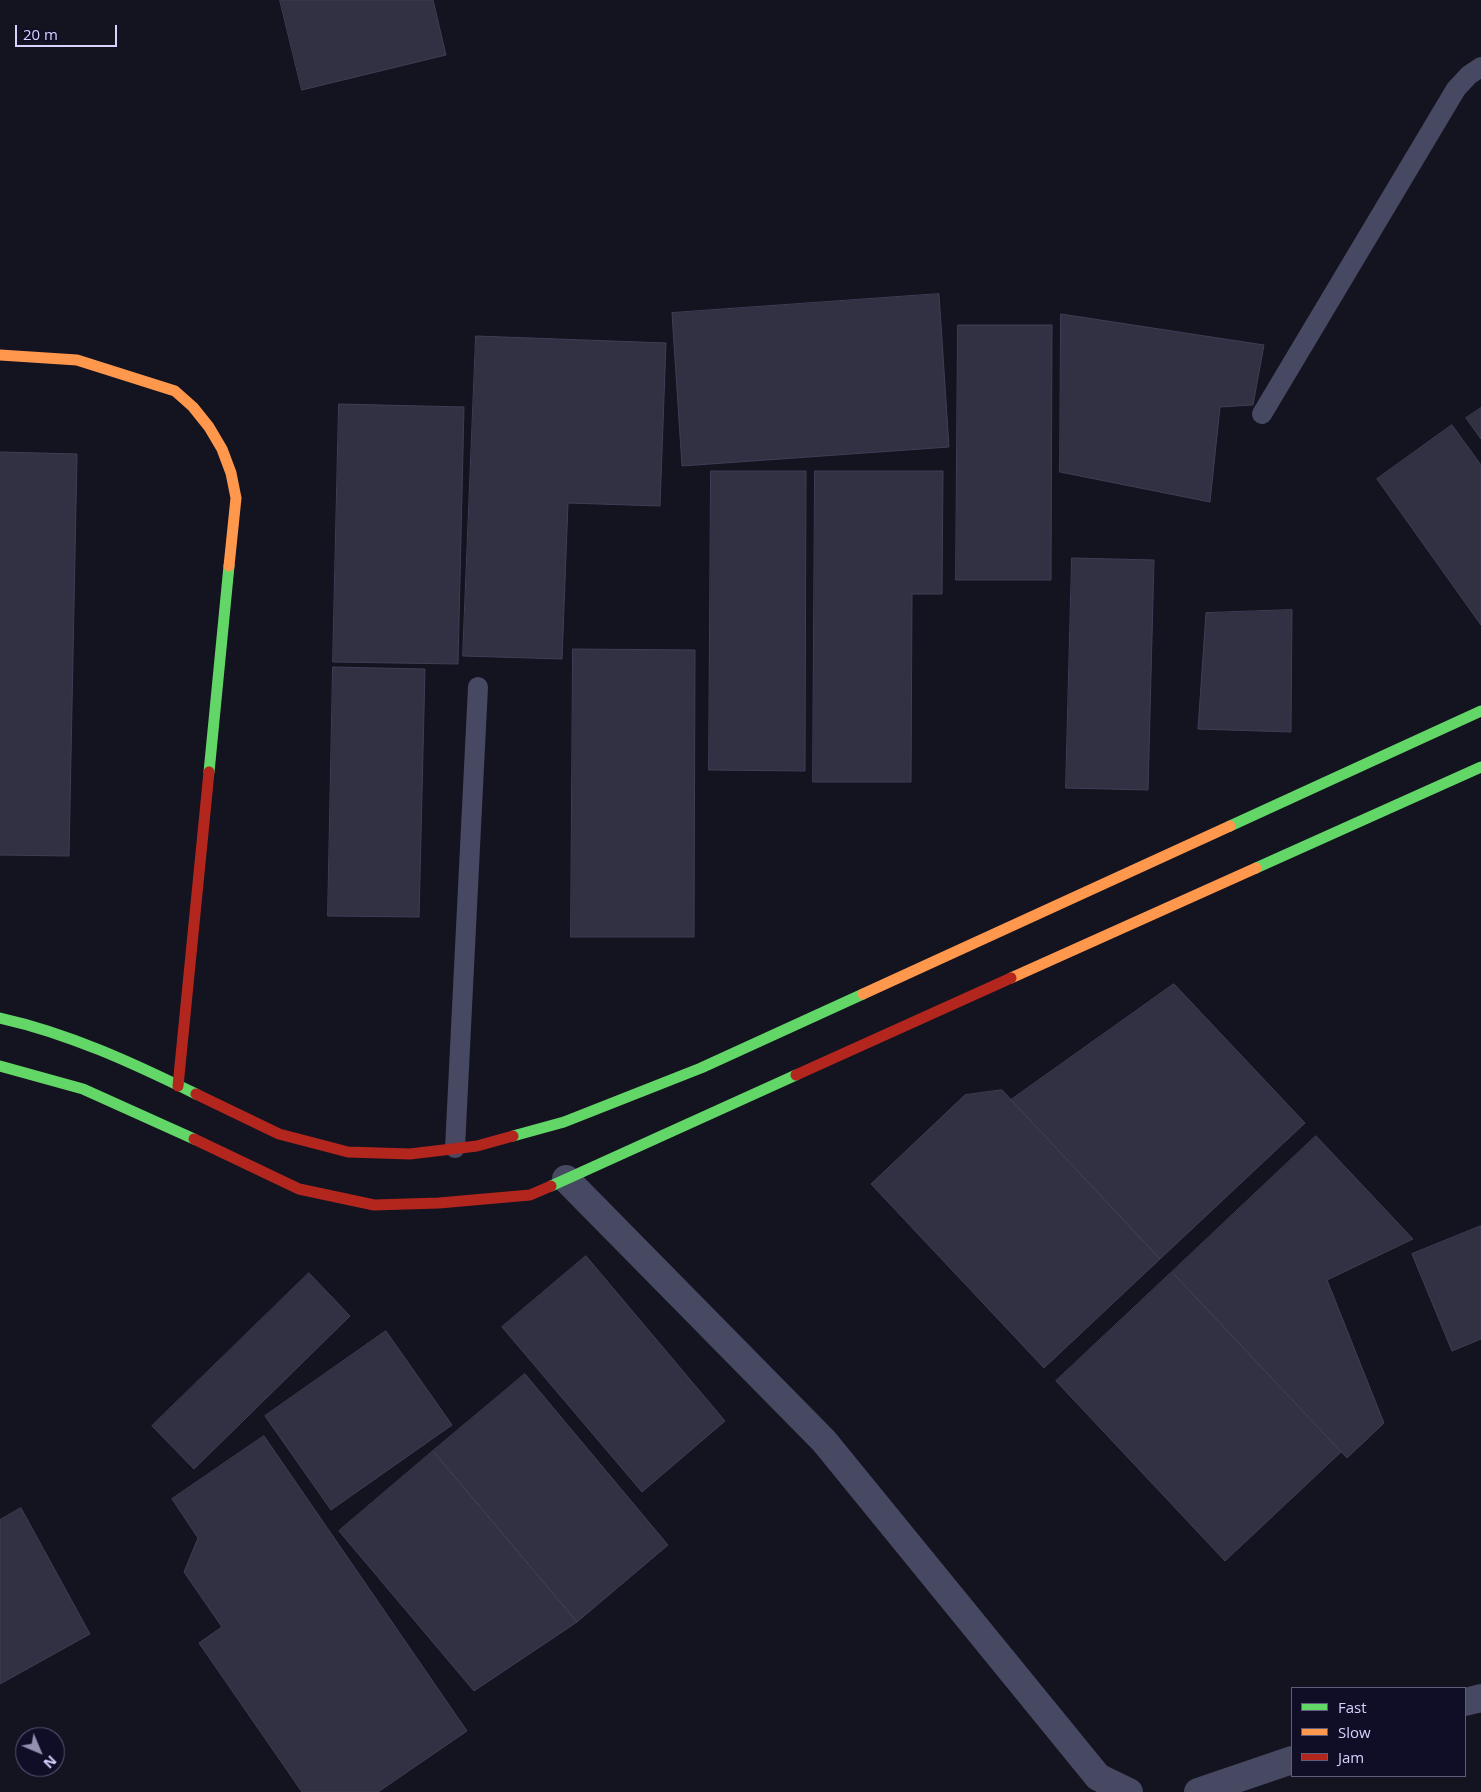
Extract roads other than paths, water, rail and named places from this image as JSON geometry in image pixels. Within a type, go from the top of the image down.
[{"type":"street","points":[[0,355],[77,360],[175,391],[193,407],[209,427],[222,449],[231,473],[236,498],[178,1086]]},
{"type":"street","points":[[0,1018],[36,1026],[149,1072],[279,1134],[348,1152],[410,1154],[477,1146],[564,1122],[701,1068],[1481,711]]},
{"type":"street","points":[[0,1066],[84,1089],[299,1189],[374,1206],[439,1203],[530,1195],[1481,767]]},
{"type":"street","points":[[566,1179],[824,1441],[1098,1777],[1129,1792]]},
{"type":"street","points":[[1466,1702],[1481,1698]]},
{"type":"street","points":[[1198,1792],[1291,1760]]},
{"type":"lane","points":[[1262,414],[1456,89],[1469,74],[1481,67]]},
{"type":"lane","points":[[455,1148],[478,687]]}]
